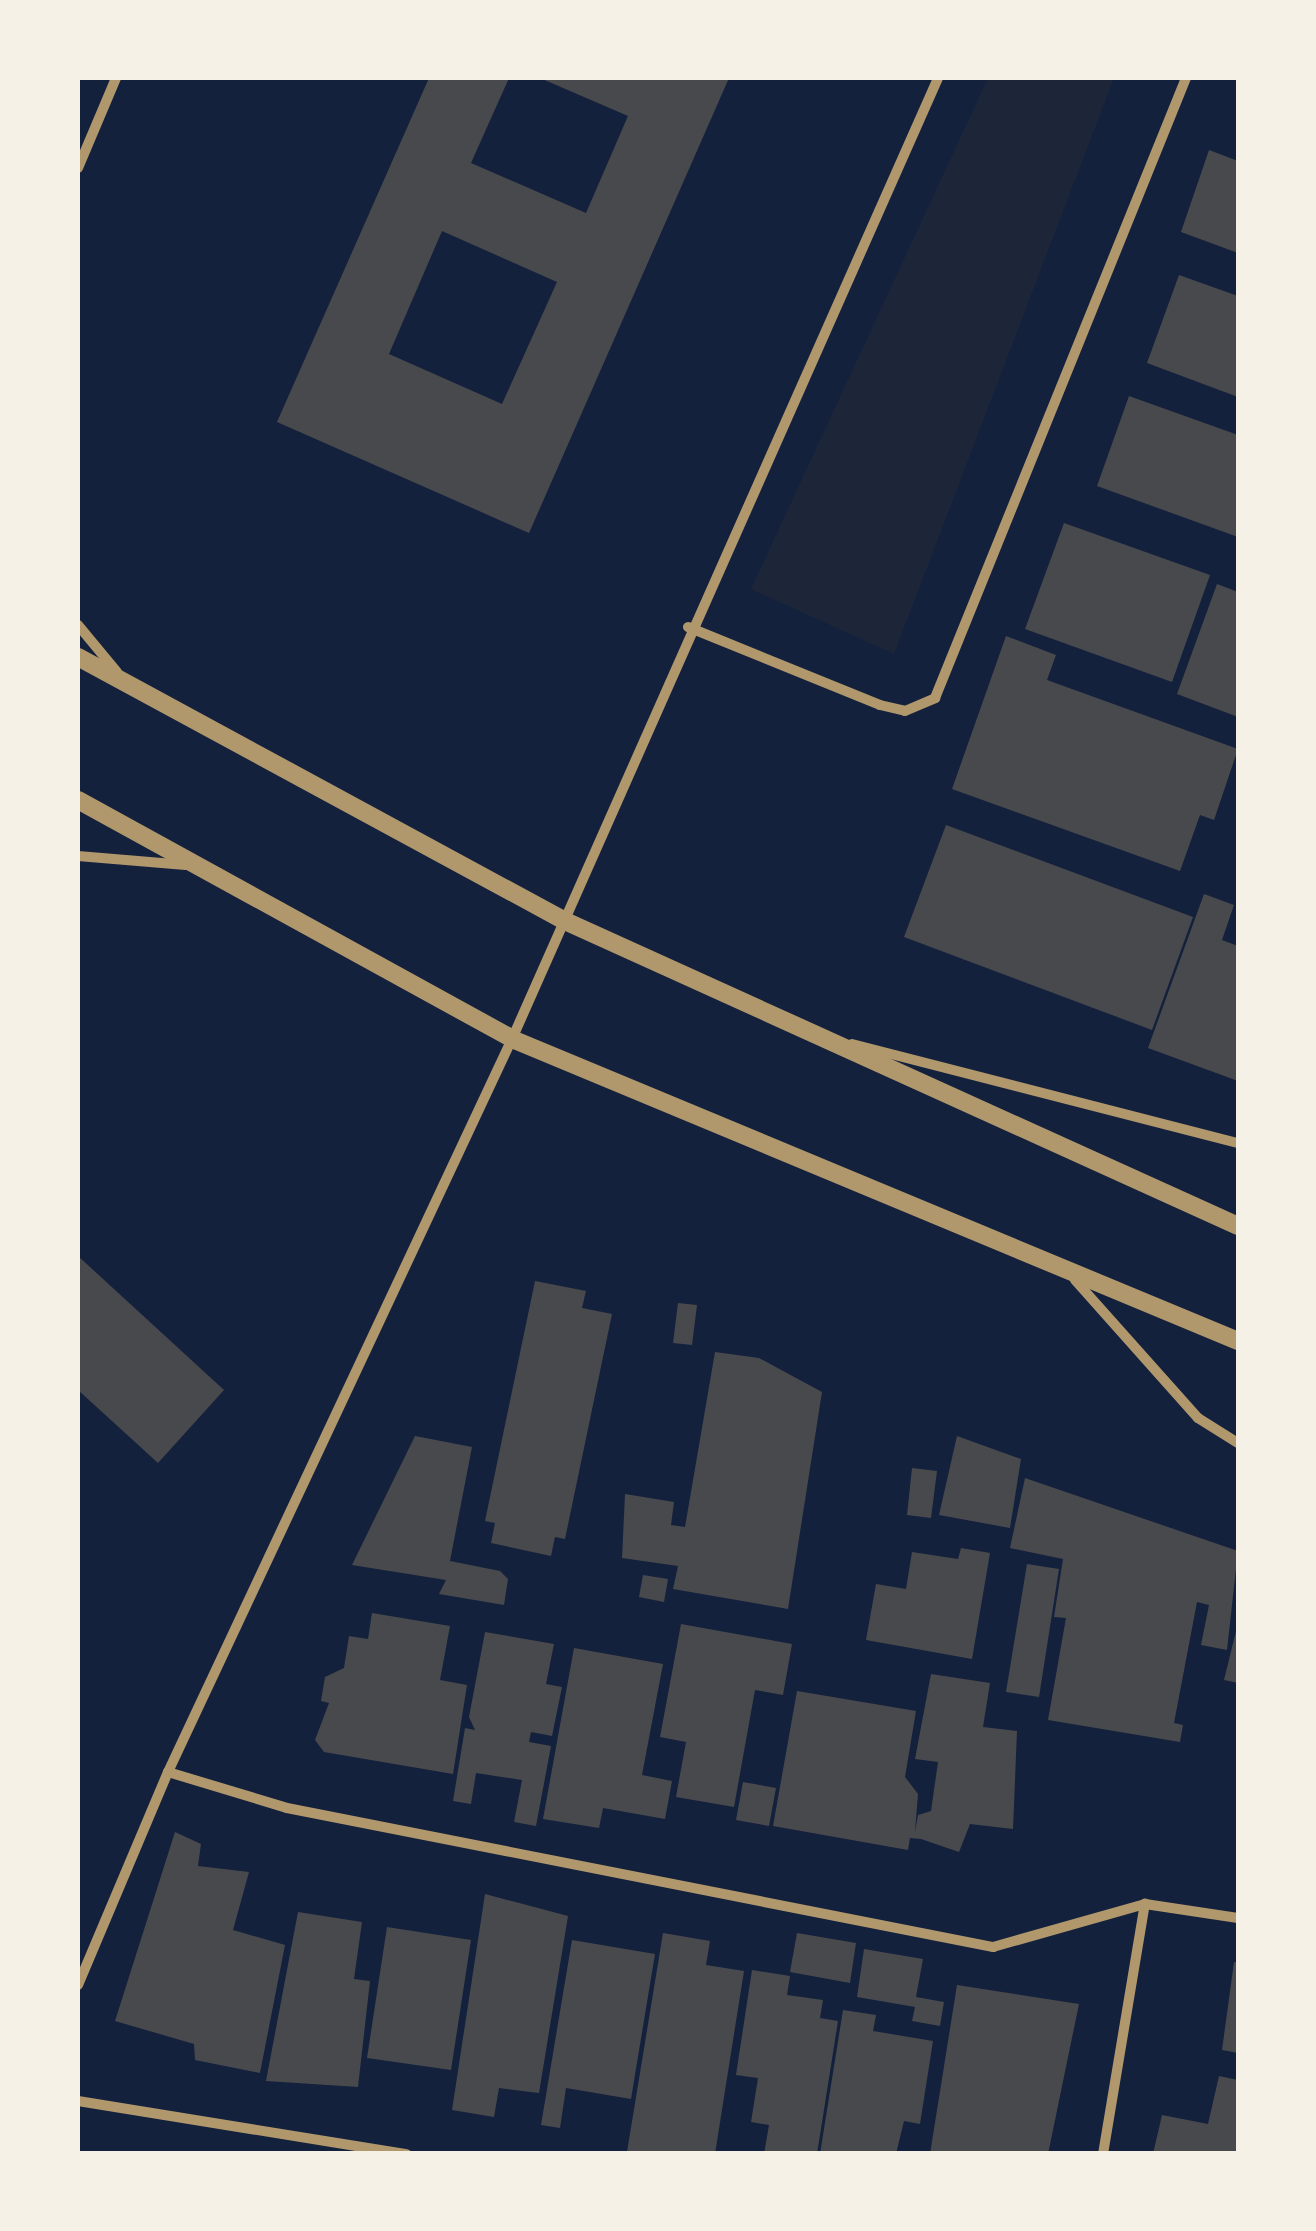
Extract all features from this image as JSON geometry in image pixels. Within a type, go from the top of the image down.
[{"type":"street","points":[[78,168],[116,78]]},
{"type":"street","points":[[78,1985],[168,1772],[512,1040],[688,627],[938,78]]},
{"type":"street","points":[[688,627],[880,705],[906,710],[936,698],[1186,78]]},
{"type":"street","points":[[78,625],[127,684]]},
{"type":"street","points":[[78,656],[565,921],[791,1030],[1238,1226]]},
{"type":"street","points":[[78,800],[512,1040],[1075,1280],[1238,1341]]},
{"type":"street","points":[[78,856],[201,866]]},
{"type":"street","points":[[791,1030],[1238,1143]]},
{"type":"street","points":[[1075,1280],[1198,1418],[1238,1443]]},
{"type":"street","points":[[168,1772],[287,1808],[993,1947],[1145,1904],[1238,1918]]},
{"type":"street","points":[[1103,2154],[1145,1904]]},
{"type":"street","points":[[78,2101],[407,2154]]},
{"type":"shaded area","points":[[988,78],[1114,78],[894,654],[751,589]]},
{"type":"building","points":[[429,78],[509,78],[471,163],[586,213],[628,116],[540,78],[729,78],[529,533],[277,422]],"holes":[[[442,231],[557,282],[502,404],[389,354]]]},
{"type":"building","points":[[1209,150],[1238,161],[1238,253],[1181,232]]},
{"type":"building","points":[[1179,275],[1238,296],[1238,397],[1147,363]]},
{"type":"building","points":[[1129,396],[1238,435],[1238,537],[1097,486]]},
{"type":"building","points":[[1064,523],[1210,575],[1172,682],[1025,629]]},
{"type":"building","points":[[1217,584],[1238,592],[1238,717],[1177,694]]},
{"type":"building","points":[[1006,636],[1056,655],[1047,680],[1238,749],[1214,820],[1200,815],[1180,871],[952,789]]},
{"type":"building","points":[[946,825],[1193,917],[1152,1030],[904,937]]},
{"type":"building","points":[[1204,894],[1234,905],[1222,940],[1238,946],[1238,1081],[1148,1048]]},
{"type":"building","points":[[78,1256],[224,1390],[158,1463],[78,1390]]},
{"type":"building","points":[[535,1281],[586,1291],[582,1308],[612,1314],[565,1539],[555,1537],[551,1556],[491,1543],[495,1523],[485,1521]]},
{"type":"building","points":[[678,1303],[697,1305],[692,1345],[673,1343]]},
{"type":"building","points":[[715,1352],[759,1358],[822,1392],[788,1609],[673,1589],[678,1566],[622,1558],[625,1494],[674,1502],[671,1525],[685,1527]]},
{"type":"building","points":[[415,1436],[472,1447],[450,1561],[500,1571],[508,1579],[504,1605],[439,1594],[446,1580],[352,1565]]},
{"type":"building","points":[[957,1436],[1021,1459],[1010,1528],[939,1515]]},
{"type":"building","points":[[912,1468],[937,1471],[931,1518],[907,1515]]},
{"type":"building","points":[[1025,1478],[1238,1551],[1227,1650],[1201,1645],[1209,1605],[1197,1602],[1174,1723],[1183,1725],[1180,1742],[1048,1720],[1066,1618],[1054,1617],[1063,1559],[1010,1548]]},
{"type":"building","points":[[961,1548],[990,1553],[972,1659],[866,1640],[876,1584],[906,1589],[912,1552],[958,1559]]},
{"type":"building","points":[[1027,1564],[1059,1569],[1039,1697],[1006,1692]]},
{"type":"building","points":[[643,1575],[668,1579],[664,1602],[639,1597]]},
{"type":"building","points":[[372,1613],[450,1626],[440,1680],[467,1685],[453,1774],[324,1752],[315,1740],[329,1703],[321,1701],[325,1677],[344,1668],[349,1636],[368,1639]]},
{"type":"building","points":[[681,1624],[792,1644],[783,1695],[755,1690],[734,1807],[676,1797],[686,1742],[660,1737]]},
{"type":"building","points":[[1238,1627],[1238,1683],[1224,1680]]},
{"type":"building","points":[[485,1632],[554,1644],[546,1684],[562,1687],[552,1736],[531,1732],[529,1742],[551,1746],[536,1826],[514,1822],[522,1780],[476,1773],[471,1804],[453,1801],[465,1728],[475,1730],[469,1717]]},
{"type":"building","points":[[574,1648],[663,1664],[642,1775],[672,1781],[665,1819],[603,1808],[599,1828],[543,1819]]},
{"type":"building","points":[[931,1674],[990,1683],[983,1727],[1017,1731],[1013,1829],[970,1824],[959,1852],[921,1839],[910,1838],[908,1850],[773,1826],[797,1691],[916,1711],[905,1777],[918,1794],[915,1832],[918,1815],[931,1811],[938,1762],[915,1759]]},
{"type":"building","points":[[743,1782],[776,1788],[769,1826],[736,1820]]},
{"type":"building","points":[[175,1832],[201,1844],[198,1866],[249,1872],[233,1930],[285,1945],[260,2073],[195,2060],[194,2044],[115,2021]]},
{"type":"building","points":[[485,1894],[568,1916],[539,2093],[499,2088],[494,2117],[452,2110]]},
{"type":"building","points":[[298,1912],[362,1922],[354,1979],[370,1981],[358,2087],[266,2081]]},
{"type":"building","points":[[387,1927],[471,1940],[451,2070],[367,2058]]},
{"type":"building","points":[[663,1933],[710,1941],[706,1965],[744,1971],[715,2154],[627,2152]]},
{"type":"building","points":[[797,1933],[856,1943],[850,1983],[790,1972]]},
{"type":"building","points":[[572,1940],[655,1954],[631,2099],[566,2088],[560,2128],[541,2125]]},
{"type":"building","points":[[864,1949],[923,1959],[916,1997],[944,2002],[940,2026],[912,2021],[915,2007],[857,1997]]},
{"type":"building","points":[[1234,1962],[1238,1963],[1238,2053],[1222,2050]]},
{"type":"building","points":[[752,1970],[790,1976],[787,1995],[823,2000],[820,2018],[838,2021],[817,2154],[764,2154],[769,2125],[751,2122],[758,2078],[736,2075]]},
{"type":"building","points":[[957,1985],[1079,2004],[1048,2154],[930,2154]]},
{"type":"building","points":[[843,2010],[876,2015],[873,2031],[933,2041],[920,2124],[904,2121],[896,2154],[820,2154]]},
{"type":"building","points":[[1219,2076],[1238,2080],[1238,2154],[1153,2154],[1162,2115],[1208,2124]]}]
